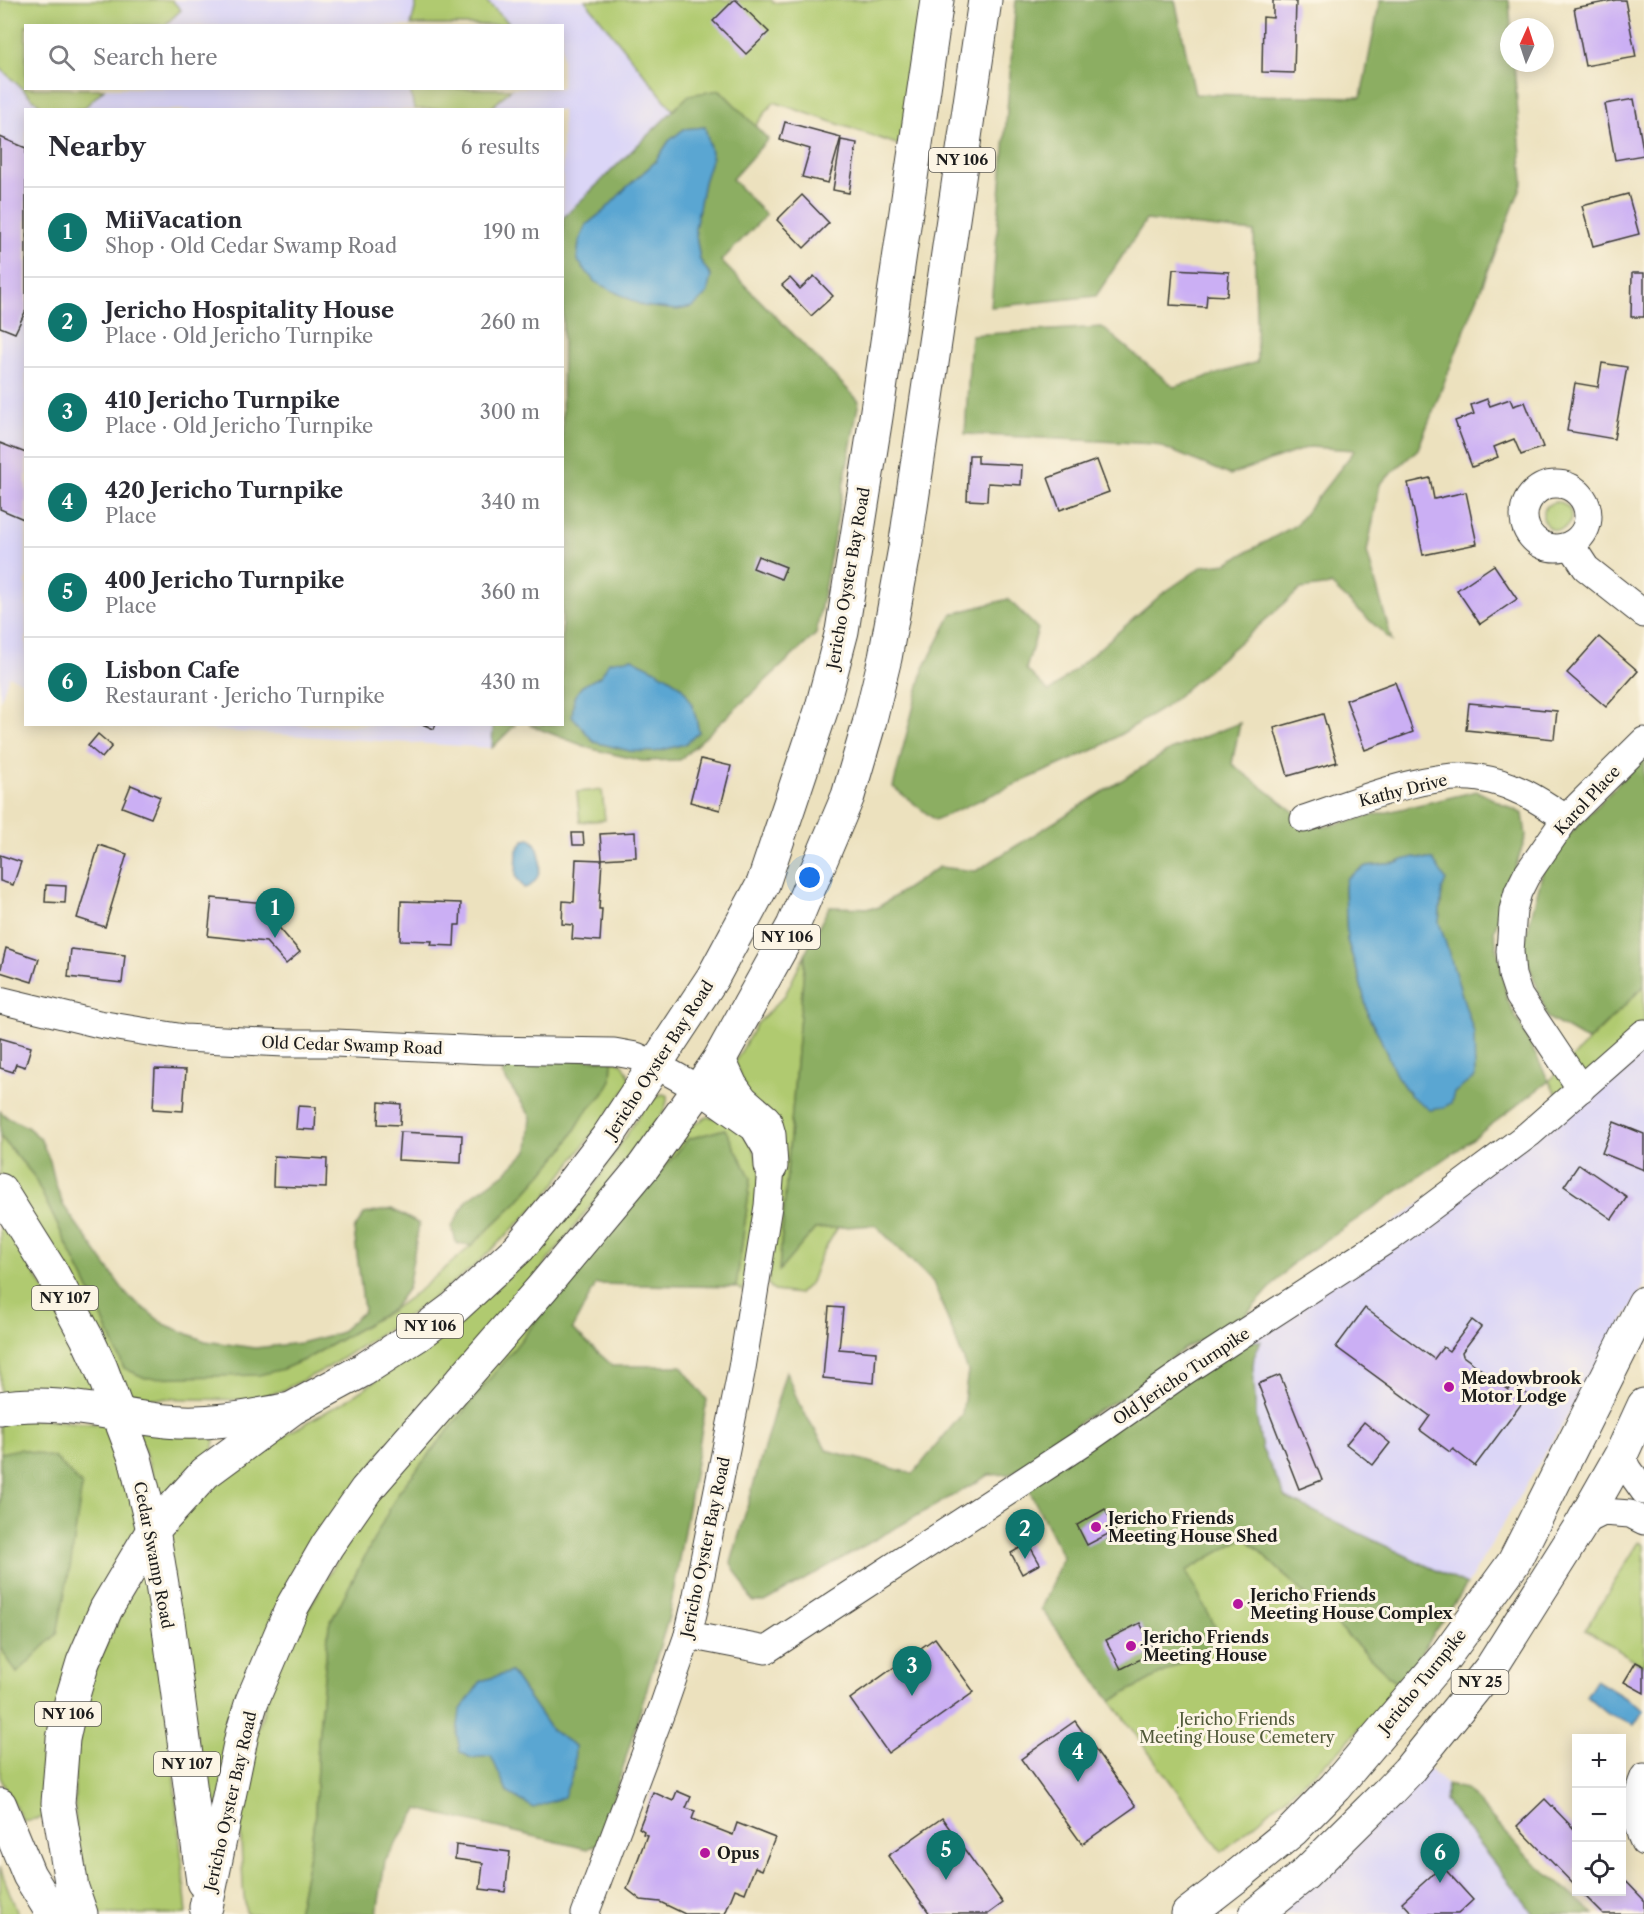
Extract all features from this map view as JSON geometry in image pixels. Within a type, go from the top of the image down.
[{"type":"main road","name":"Jericho Oyster Bay Road","points":[[81,1914],[72,1888],[58,1803],[70,1702],[83,1662],[106,1609],[153,1530],[205,1473],[293,1408],[363,1370],[419,1334],[454,1308],[519,1248],[563,1196],[607,1138],[656,1065],[713,977],[763,884],[821,711],[842,631],[937,0]]},
{"type":"main road","name":"Jericho Oyster Bay Road","points":[[207,1910],[242,1734],[252,1701],[293,1605],[327,1546],[366,1490],[543,1287],[637,1174],[719,1060],[793,926],[848,796],[885,658],[904,548],[985,0]]},
{"type":"main road","points":[[876,417],[923,422]]},
{"type":"main road","points":[[719,1060],[731,1086],[742,1101],[765,1121],[769,1135],[771,1166]]},
{"type":"main road","name":"Cedar Swamp Road","points":[[0,1190],[52,1274],[87,1338],[101,1368],[135,1458],[153,1530],[168,1621],[207,1910]]},
{"type":"main road","name":"Jericho Turnpike","points":[[1201,1910],[1293,1830],[1335,1787],[1444,1658],[1514,1562],[1644,1303]]},
{"type":"main road","points":[[0,1408],[21,1404],[167,1421],[227,1421],[293,1408]]},
{"type":"main road","name":"NY 25","points":[[1256,1914],[1304,1875],[1408,1771],[1491,1668],[1583,1522],[1621,1455],[1644,1405]]},
{"type":"main road","points":[[0,1805],[29,1875],[53,1914]]},
{"type":"street","points":[[1571,545],[1586,568],[1644,614]]},
{"type":"street","name":"Karol Place","points":[[1581,1089],[1520,996],[1512,975],[1510,930],[1518,892],[1526,876],[1566,818],[1644,741]]},
{"type":"street","name":"Kathy Drive","points":[[1304,819],[1401,787],[1437,778],[1459,777],[1479,778],[1520,790],[1566,818]]},
{"type":"street","name":"Old Cedar Swamp Road","points":[[0,1000],[99,1024],[184,1038],[485,1050],[614,1052],[636,1056],[699,1089]]},
{"type":"street","name":"Old Jericho Turnpike","points":[[688,1635],[766,1650],[1391,1237],[1529,1134],[1644,1033]]},
{"type":"street","name":"Jericho Oyster Bay Road","points":[[585,1914],[688,1635],[742,1368],[768,1206],[771,1166],[766,1150],[754,1128],[699,1089]]},
{"type":"street","points":[[1621,1455],[1644,1491]]},
{"type":"street","points":[[1583,1522],[1603,1512],[1630,1514],[1644,1521]]},
{"type":"street","points":[[1644,1777],[1638,1790],[1636,1819],[1644,1842]]},
{"type":"shaded area","points":[[0,0],[585,0],[673,110],[564,217],[564,108],[24,108],[24,682],[9,676],[0,701]]},
{"type":"shaded area","points":[[564,532],[568,540],[564,586]]},
{"type":"shaded area","points":[[146,726],[493,726],[492,748]]},
{"type":"shaded area","points":[[1644,1035],[1644,1286],[1467,1585],[1286,1498],[1262,1449],[1249,1378],[1230,1346]]},
{"type":"shaded area","points":[[1424,1765],[1447,1785],[1445,1801],[1534,1914],[1270,1914]]},
{"type":"green space","points":[[0,0],[172,0],[181,10],[166,24],[24,24],[24,90],[103,90],[84,108],[43,108],[0,68]]},
{"type":"green space","points":[[417,0],[485,0],[510,24],[411,24]]},
{"type":"green space","points":[[585,0],[772,0],[773,3],[802,0],[926,0],[902,146],[774,102],[755,126],[720,90],[673,110]]},
{"type":"green space","points":[[1016,0],[1175,0],[1195,94],[1361,97],[1380,0],[1509,0],[1510,18],[1500,18],[1500,72],[1515,72],[1523,182],[1418,449],[1380,484],[1367,552],[1392,641],[1331,585],[1301,589],[1165,707],[1100,747],[935,820],[893,787],[923,670],[952,614],[1008,599],[1038,629],[1026,669],[1049,692],[1162,594],[1203,566],[1227,563],[1296,525],[1355,450],[1309,447],[1230,475],[1155,444],[965,434],[971,335],[1102,327],[1174,387],[1257,362],[1254,232],[1146,220],[1096,296],[991,307]]},
{"type":"green space","points":[[410,90],[510,90],[491,108],[414,108]]},
{"type":"green space","points":[[720,90],[768,139],[732,179],[766,215],[721,261],[859,401],[816,634],[680,760],[642,761],[592,749],[532,726],[564,726],[564,579],[568,541],[564,534],[564,217],[689,95]],"holes":[[[705,127],[712,157],[704,182],[695,229],[700,260],[711,276],[577,260],[579,242],[586,225],[655,162],[669,141],[684,129]],[[632,658],[665,675],[685,692],[695,714],[699,732],[594,742],[573,716],[574,697],[581,687]]]},
{"type":"green space","points":[[1557,502],[1567,506],[1571,516],[1567,526],[1557,530],[1547,526],[1543,516],[1547,506]]},
{"type":"green space","points":[[1240,723],[1232,764],[1306,821],[1324,827],[1477,791],[1523,814],[1526,836],[1494,931],[1507,999],[1549,1081],[1458,1150],[1294,1262],[1244,1317],[1230,1327],[1187,1347],[1137,1386],[1252,1341],[1261,1341],[1253,1366],[1256,1415],[1262,1449],[1286,1498],[1467,1585],[1399,1685],[1245,1537],[1186,1571],[1222,1640],[1111,1701],[1041,1609],[1063,1557],[1029,1490],[1118,1411],[1122,1397],[1085,1418],[1052,1448],[1011,1474],[989,1475],[765,1602],[753,1602],[731,1563],[786,1371],[799,1404],[827,1450],[913,1474],[962,1414],[968,1371],[933,1282],[875,1225],[815,1229],[779,1271],[805,954],[829,907],[877,908],[939,867],[976,871],[1170,750]],"holes":[[[1403,860],[1442,890],[1439,922],[1474,1033],[1463,1086],[1454,1093],[1451,1103],[1410,1095],[1396,1075],[1369,1018],[1347,940],[1345,886],[1352,875],[1366,866],[1397,863]]]},
{"type":"green space","points":[[493,726],[514,726],[492,748]]},
{"type":"green space","points":[[1644,757],[1644,986],[1588,1041],[1548,1018],[1523,948],[1546,859]]},
{"type":"green space","points":[[602,790],[605,820],[580,822],[577,792]]},
{"type":"green space","points":[[805,954],[779,1270],[815,1229],[838,1227],[820,1257],[811,1282],[799,1294],[774,1291],[768,1284],[780,1176],[735,1062],[756,1025],[785,995]]},
{"type":"green space","points":[[1644,986],[1644,1035],[1564,1106],[1549,1081]]},
{"type":"green space","points":[[510,1058],[612,1060],[611,1080],[603,1094],[585,1113],[563,1150],[516,1203],[471,1246],[456,1243],[452,1226],[468,1199],[505,1173],[528,1150],[531,1117],[502,1074]]},
{"type":"green space","points":[[612,1060],[623,1064],[630,1084],[546,1196],[478,1263],[426,1304],[329,1367],[281,1391],[249,1400],[143,1398],[128,1392],[114,1380],[0,1185],[0,1136],[33,1175],[97,1306],[124,1368],[283,1369],[308,1358],[392,1310],[421,1289],[471,1246],[516,1203],[563,1150],[585,1113],[603,1094],[611,1080]]},
{"type":"green space","points":[[662,1094],[667,1095],[664,1112],[528,1286],[377,1458],[210,1821],[164,1534],[216,1484],[269,1444],[347,1400],[439,1338],[514,1272],[591,1190],[647,1103]]},
{"type":"green space","points":[[0,1111],[27,1127],[40,1138],[50,1161],[63,1205],[127,1295],[164,1324],[205,1341],[255,1348],[300,1343],[339,1333],[364,1311],[354,1230],[364,1214],[392,1209],[419,1224],[408,1288],[392,1310],[308,1358],[283,1369],[259,1375],[145,1378],[124,1368],[97,1306],[33,1175],[0,1136]]},
{"type":"green space","points":[[707,1117],[729,1119],[747,1131],[761,1169],[743,1291],[736,1287],[751,1178],[688,1139],[329,1625],[318,1741],[315,1813],[297,1914],[246,1914],[240,1817],[252,1747],[281,1657],[378,1490],[691,1126]]},
{"type":"green space","points":[[725,1129],[751,1178],[736,1287],[596,1284],[572,1329],[613,1366],[681,1366],[707,1400],[669,1616],[600,1843],[587,1849],[418,1809],[385,1861],[377,1914],[297,1914],[315,1813],[318,1741],[329,1625],[398,1493],[545,1310],[688,1139]],"holes":[[[511,1672],[551,1730],[575,1746],[508,1793],[491,1755]]]},
{"type":"green space","points":[[0,1217],[62,1319],[101,1399],[0,1396]]},
{"type":"green space","points":[[0,1417],[112,1425],[141,1530],[47,1817],[23,1821],[0,1777]]},
{"type":"green space","points":[[137,1429],[215,1437],[214,1446],[204,1465],[163,1507]]},
{"type":"green space","points":[[20,1449],[55,1458],[82,1485],[71,1562],[57,1634],[17,1673],[0,1647],[0,1453]]},
{"type":"green space","name":"Jericho Friends Meeting House Cemetery","points":[[1245,1537],[1399,1685],[1337,1753],[1222,1852],[1111,1701],[1221,1640],[1185,1571]]},
{"type":"green space","points":[[1639,1542],[1644,1545],[1644,1666],[1585,1630]]},
{"type":"green space","points":[[141,1569],[149,1573],[170,1737],[187,1914],[90,1914],[76,1854],[74,1765],[90,1679]]},
{"type":"green space","points":[[1447,1785],[1466,1789],[1525,1854],[1594,1914],[1534,1914],[1445,1801]]},
{"type":"green space","points":[[0,1868],[18,1914],[0,1914]]},
{"type":"water","points":[[705,127],[712,157],[704,182],[695,229],[700,260],[711,276],[707,294],[693,307],[677,310],[643,306],[595,282],[577,260],[579,242],[586,225],[655,162],[669,141],[684,129]]},
{"type":"water","points":[[632,658],[672,679],[685,692],[693,708],[699,732],[685,744],[655,752],[630,751],[594,742],[572,716],[574,697],[582,686],[601,676],[609,662]]},
{"type":"water","points":[[530,839],[538,850],[540,866],[535,880],[524,888],[516,877],[517,850],[524,840]]},
{"type":"water","points":[[1414,857],[1433,860],[1446,880],[1442,890],[1439,922],[1474,1033],[1475,1077],[1454,1093],[1451,1103],[1443,1108],[1430,1110],[1410,1095],[1396,1075],[1369,1018],[1347,940],[1345,886],[1347,878],[1366,866],[1397,863]]},
{"type":"water","points":[[511,1672],[551,1730],[575,1746],[574,1770],[564,1797],[534,1808],[508,1793],[491,1756],[471,1758],[460,1752],[457,1734],[460,1711],[481,1681]]},
{"type":"water","points":[[1596,1680],[1644,1710],[1634,1725],[1608,1714],[1586,1696]]},
{"type":"building","points":[[734,0],[769,32],[746,54],[713,21]]},
{"type":"building","points":[[1273,0],[1296,1],[1294,73],[1262,72],[1263,17],[1273,18]]},
{"type":"building","points":[[1625,0],[1636,57],[1585,66],[1574,8]]},
{"type":"building","points":[[1634,99],[1644,155],[1615,160],[1605,104]]},
{"type":"building","points":[[785,122],[841,137],[828,183],[802,177],[810,149],[780,140]]},
{"type":"building","points":[[0,137],[24,147],[24,314],[15,333],[0,327]]},
{"type":"building","points":[[841,140],[857,143],[849,193],[833,190]]},
{"type":"building","points":[[1628,194],[1639,234],[1593,246],[1582,206]]},
{"type":"building","points":[[802,195],[829,223],[804,248],[777,220]]},
{"type":"building","points":[[1173,269],[1229,272],[1227,296],[1207,295],[1206,307],[1170,305]]},
{"type":"building","points":[[1632,273],[1644,273],[1644,317],[1631,317]]},
{"type":"building","points":[[814,276],[833,296],[811,316],[782,285],[790,278],[800,289]]},
{"type":"building","points":[[1602,363],[1627,367],[1614,439],[1567,431],[1575,383],[1598,387]]},
{"type":"building","points":[[1487,399],[1490,406],[1510,399],[1513,406],[1525,402],[1543,447],[1521,455],[1514,439],[1494,447],[1498,457],[1472,467],[1455,421],[1474,414],[1471,405]]},
{"type":"building","points":[[0,443],[24,452],[24,519],[0,509]]},
{"type":"building","points":[[969,455],[978,455],[978,463],[1022,465],[1021,485],[988,483],[987,501],[967,500]]},
{"type":"building","points":[[1097,460],[1109,492],[1060,510],[1048,478]]},
{"type":"building","points":[[1430,478],[1434,499],[1466,492],[1477,544],[1423,555],[1408,483]]},
{"type":"building","points":[[758,556],[786,567],[781,579],[753,568]]},
{"type":"building","points":[[1494,565],[1517,599],[1480,624],[1457,590]]},
{"type":"building","points":[[1599,637],[1638,671],[1606,707],[1567,673]]},
{"type":"building","points":[[1395,682],[1413,732],[1365,750],[1346,700]]},
{"type":"building","points":[[1469,703],[1557,711],[1554,739],[1466,730]]},
{"type":"building","points":[[1323,714],[1337,762],[1288,776],[1274,728]]},
{"type":"building","points":[[98,734],[112,746],[102,758],[88,746]]},
{"type":"building","points":[[701,759],[731,766],[720,810],[690,802]]},
{"type":"building","points":[[131,785],[160,797],[151,818],[122,807]]},
{"type":"building","points":[[635,832],[636,857],[602,859],[600,834]]},
{"type":"building","points":[[572,833],[583,833],[584,845],[573,845]]},
{"type":"building","points":[[99,845],[127,854],[105,927],[77,918]]},
{"type":"building","points":[[0,855],[21,862],[13,885],[0,881]]},
{"type":"building","points":[[576,859],[602,860],[600,941],[572,939],[573,925],[562,924],[563,901],[574,902]]},
{"type":"building","points":[[46,885],[66,886],[65,903],[45,902]]},
{"type":"building","points":[[212,898],[277,904],[275,923],[300,952],[286,964],[266,942],[208,936]]},
{"type":"building","points":[[401,901],[461,903],[460,925],[455,925],[454,946],[431,945],[432,941],[400,940]]},
{"type":"building","points":[[6,948],[39,959],[32,982],[0,972]]},
{"type":"building","points":[[71,949],[125,955],[122,983],[68,977]]},
{"type":"building","points":[[0,1038],[31,1047],[25,1067],[16,1064],[13,1072],[0,1068]]},
{"type":"building","points":[[155,1069],[186,1070],[183,1111],[153,1109]]},
{"type":"building","points":[[379,1102],[401,1104],[400,1125],[378,1124]]},
{"type":"building","points":[[298,1106],[316,1107],[315,1130],[296,1129]]},
{"type":"building","points":[[1614,1122],[1644,1134],[1644,1170],[1602,1153]]},
{"type":"building","points":[[400,1132],[462,1135],[461,1163],[398,1160]]},
{"type":"building","points":[[274,1156],[327,1159],[326,1188],[273,1186]]},
{"type":"building","points":[[1579,1164],[1627,1197],[1612,1219],[1564,1186]]},
{"type":"building","points":[[829,1307],[843,1308],[839,1349],[876,1352],[874,1383],[823,1378]]},
{"type":"building","name":"Meadowbrook Motor Lodge","points":[[1365,1308],[1434,1359],[1443,1347],[1449,1351],[1472,1320],[1481,1327],[1462,1352],[1463,1356],[1509,1390],[1513,1385],[1528,1395],[1475,1466],[1453,1449],[1450,1452],[1420,1430],[1430,1416],[1336,1347]]},
{"type":"building","points":[[1280,1375],[1322,1480],[1299,1489],[1258,1384]]},
{"type":"building","points":[[1364,1422],[1390,1443],[1373,1465],[1346,1444]]},
{"type":"building","name":"Jericho Friends Meeting House Shed","points":[[1105,1509],[1116,1530],[1087,1545],[1077,1525]]},
{"type":"building","points":[[1028,1543],[1040,1564],[1022,1574],[1011,1553]]},
{"type":"building","name":"Jericho Friends Meeting House","points":[[1140,1623],[1155,1652],[1121,1669],[1106,1640]]},
{"type":"building","points":[[935,1638],[974,1692],[888,1753],[850,1699]]},
{"type":"building","points":[[1636,1662],[1644,1666],[1644,1693],[1624,1682]]},
{"type":"building","points":[[1075,1721],[1136,1806],[1082,1844],[1021,1759]]},
{"type":"building","name":"Opus","points":[[677,1791],[691,1797],[686,1808],[695,1811],[692,1819],[733,1835],[737,1823],[775,1838],[762,1870],[755,1867],[745,1893],[735,1889],[725,1914],[685,1914],[660,1902],[641,1900],[627,1889],[647,1835],[643,1834],[644,1831],[639,1828],[653,1792],[673,1801]]},
{"type":"building","points":[[1545,1799],[1572,1827],[1572,1883],[1517,1826]]},
{"type":"building","points":[[942,1818],[1003,1903],[988,1914],[930,1914],[888,1856]]},
{"type":"building","points":[[456,1845],[510,1852],[505,1892],[480,1889],[483,1863],[455,1859]]},
{"type":"building","points":[[1442,1866],[1473,1900],[1458,1914],[1413,1914],[1402,1902]]},
{"type":"building","points":[[1626,1881],[1644,1900],[1644,1914],[1603,1914],[1585,1896],[1626,1896]]},
{"type":"place","name":"MiiVacation","points":[[275,938]]},
{"type":"place","name":"Meadowbrook Motor Lodge","points":[[1449,1387]]},
{"type":"place","name":"Jericho Friends Meeting House Shed","points":[[1096,1527]]},
{"type":"place","name":"Jericho Hospitality House","points":[[1025,1559]]},
{"type":"place","name":"Jericho Friends Meeting House Complex","points":[[1238,1604]]},
{"type":"place","name":"Jericho Friends Meeting House","points":[[1131,1646]]},
{"type":"place","name":"410 Jericho Turnpike","points":[[912,1696]]},
{"type":"place","name":"420 Jericho Turnpike","points":[[1078,1782]]},
{"type":"place","name":"Opus","points":[[705,1853]]},
{"type":"place","name":"400 Jericho Turnpike","points":[[946,1880]]},
{"type":"place","name":"Lisbon Cafe","points":[[1440,1883]]}]
